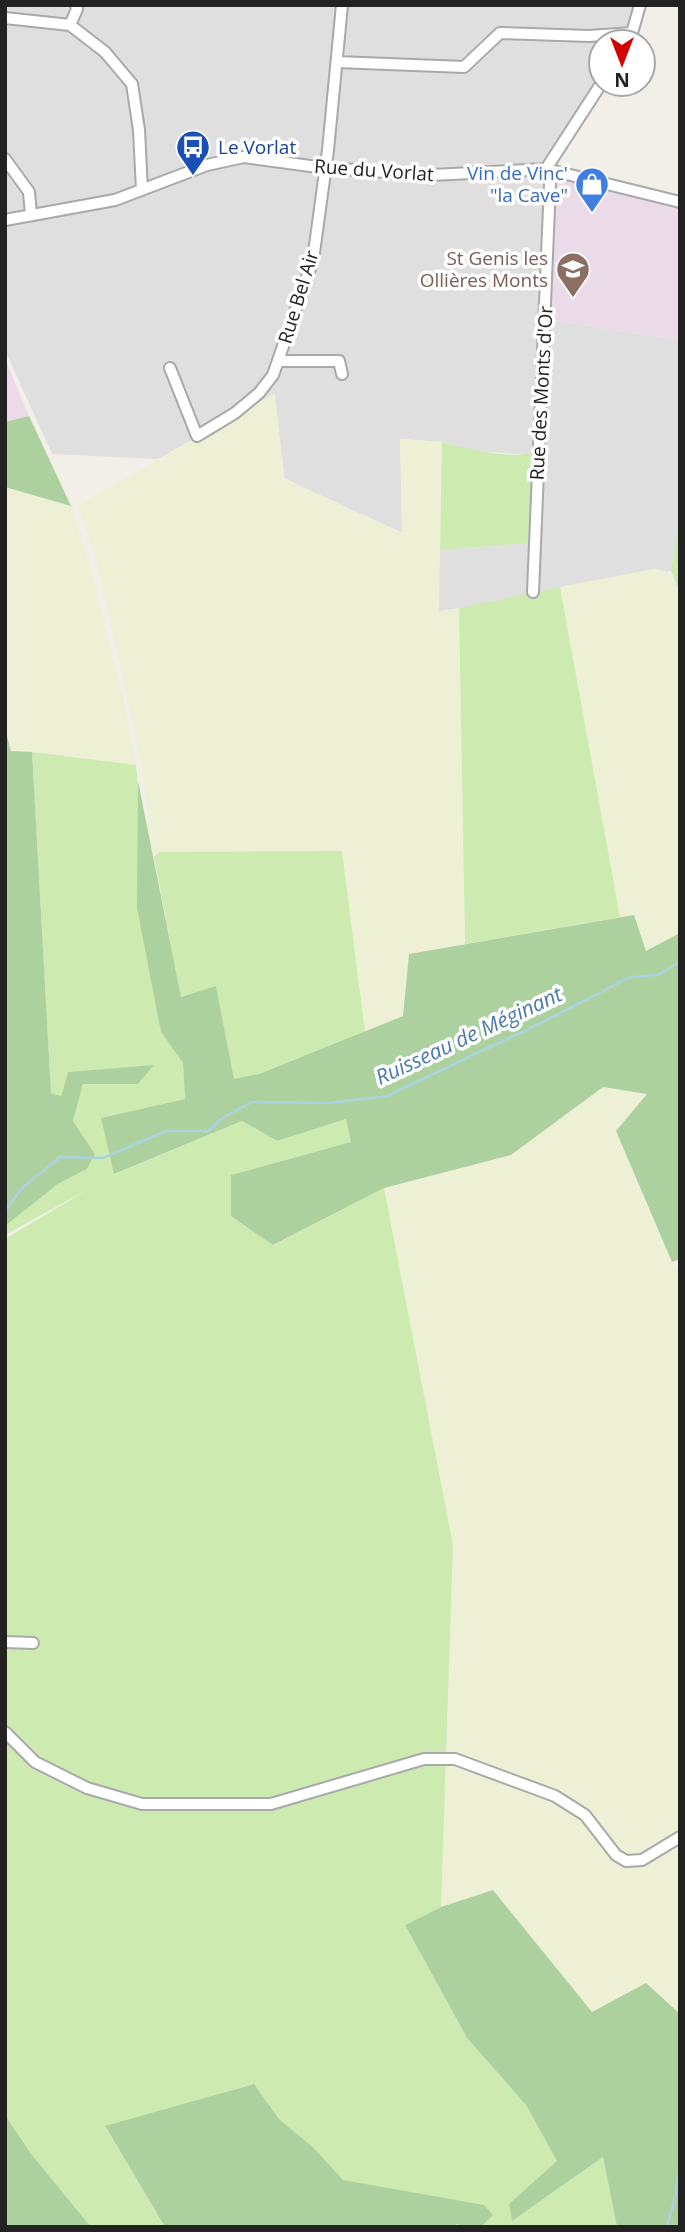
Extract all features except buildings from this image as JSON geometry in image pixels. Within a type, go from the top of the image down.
[{"type":"street","points":[[70,24],[77,9],[76,5]]},
{"type":"street","name":"Rue Bel Air","points":[[170,368],[197,436],[235,413],[259,393],[273,375],[313,260],[342,5]]},
{"type":"street","points":[[632,28],[640,5]]},
{"type":"street","points":[[5,18],[70,24],[105,52],[132,84],[139,130],[142,190]]},
{"type":"street","points":[[337,62],[464,66],[500,33],[587,36]]},
{"type":"street","points":[[546,169],[593,98]]},
{"type":"street","name":"Rue du Vorlat","points":[[5,220],[116,200],[207,165],[244,157],[325,168],[432,175],[546,169],[680,202]]},
{"type":"street","points":[[5,159],[29,192],[31,215]]},
{"type":"street","name":"Rue des Monts d'Or","points":[[533,592],[550,183],[546,169]]},
{"type":"street","points":[[278,361],[339,361],[342,374]]},
{"type":"street","points":[[5,1642],[33,1643]]},
{"type":"street","points":[[5,1732],[36,1762],[87,1788],[142,1804],[271,1804],[424,1759],[455,1759],[555,1796],[585,1815],[616,1856],[626,1861],[642,1860],[680,1837]]},
{"type":"shaded area","points":[[5,5],[640,5],[631,28],[587,28],[587,98],[591,98],[546,169],[545,319],[680,340],[680,512],[671,571],[439,612],[439,550],[529,543],[534,548],[538,451],[530,455],[477,451],[442,442],[400,439],[403,533],[285,481],[274,394],[158,459],[52,454],[5,350]]},
{"type":"shaded area","points":[[546,169],[680,202],[680,340],[545,319]]},
{"type":"shaded area","points":[[5,359],[29,416],[6,422],[5,422]]},
{"type":"green space","points":[[275,394],[284,478],[402,533],[400,439],[442,442],[439,611],[459,608],[465,944],[409,954],[403,1016],[365,1032],[342,851],[159,852],[154,857],[149,839],[149,818],[140,758],[96,558],[78,505]]},
{"type":"green space","points":[[29,416],[71,506],[5,487],[5,422]]},
{"type":"green space","points":[[442,442],[505,454],[518,455],[539,450],[534,549],[529,543],[440,550]]},
{"type":"green space","points":[[5,487],[71,506],[93,576],[123,697],[136,765],[11,751],[5,728]]},
{"type":"green space","points":[[680,512],[680,593],[671,571]]},
{"type":"green space","points":[[653,569],[665,571],[680,593],[680,933],[646,951],[634,915],[620,917],[560,587]]},
{"type":"green space","points":[[560,587],[620,917],[465,944],[459,608]]},
{"type":"green space","points":[[5,728],[11,751],[32,752],[51,1093],[61,1096],[68,1072],[154,1065],[138,1084],[83,1084],[73,1121],[95,1154],[87,1169],[58,1184],[5,1226]]},
{"type":"green space","points":[[32,752],[136,765],[161,1032],[183,1063],[185,1099],[102,1118],[115,1174],[242,1121],[277,1141],[346,1119],[352,1142],[231,1175],[274,1245],[384,1188],[453,1545],[441,1907],[405,1925],[467,2038],[526,2105],[558,2162],[509,2204],[512,2221],[603,2157],[617,2227],[481,2227],[493,2215],[343,2180],[314,2148],[279,2119],[253,2084],[105,2127],[165,2227],[91,2227],[32,2155],[5,2115],[5,1239],[87,1190],[5,1235],[5,1226],[58,1184],[87,1169],[95,1154],[73,1121],[83,1084],[138,1084],[153,1066],[68,1072],[61,1096],[51,1093]]},
{"type":"green space","points":[[138,781],[181,997],[216,986],[234,1079],[259,1074],[403,1016],[409,954],[634,915],[646,951],[680,933],[680,1259],[672,1262],[616,1131],[647,1094],[603,1087],[511,1155],[384,1188],[273,1245],[231,1216],[231,1175],[351,1142],[346,1119],[277,1141],[242,1121],[114,1174],[101,1118],[185,1099],[183,1063],[161,1032],[137,908]]},
{"type":"green space","points":[[342,851],[365,1032],[259,1074],[234,1080],[216,986],[181,998],[154,857],[159,852]]},
{"type":"green space","points":[[603,1087],[648,1094],[616,1131],[654,1223],[680,1277],[680,2014],[646,1983],[593,2013],[493,1890],[441,1907],[453,1545],[384,1188],[511,1155]]},
{"type":"green space","points":[[493,1890],[592,2012],[646,1983],[680,2014],[680,2227],[617,2227],[603,2157],[512,2221],[509,2204],[557,2161],[526,2105],[467,2038],[405,1925],[441,1907]]},
{"type":"green space","points":[[254,2084],[279,2119],[314,2148],[343,2180],[484,2205],[493,2215],[481,2227],[463,2227],[457,2224],[456,2227],[165,2227],[105,2126]]},
{"type":"green space","points":[[5,2115],[32,2155],[91,2227],[5,2227]]},
{"type":"waterway","name":"Ruisseau de Méginant","points":[[5,1211],[22,1188],[60,1157],[103,1158],[166,1131],[208,1131],[224,1117],[252,1102],[329,1103],[387,1096],[539,1024],[630,977],[658,975],[680,962]]},
{"type":"waterway","points":[[667,2227],[676,2194],[680,2160]]},
{"type":"place","name":"Le Vorlat","points":[[193,177]]},
{"type":"place","name":"Vin de Vinc' \"la Cave\"","points":[[592,214]]},
{"type":"place","name":"St Genis les Ollières Monts","points":[[573,299]]}]
